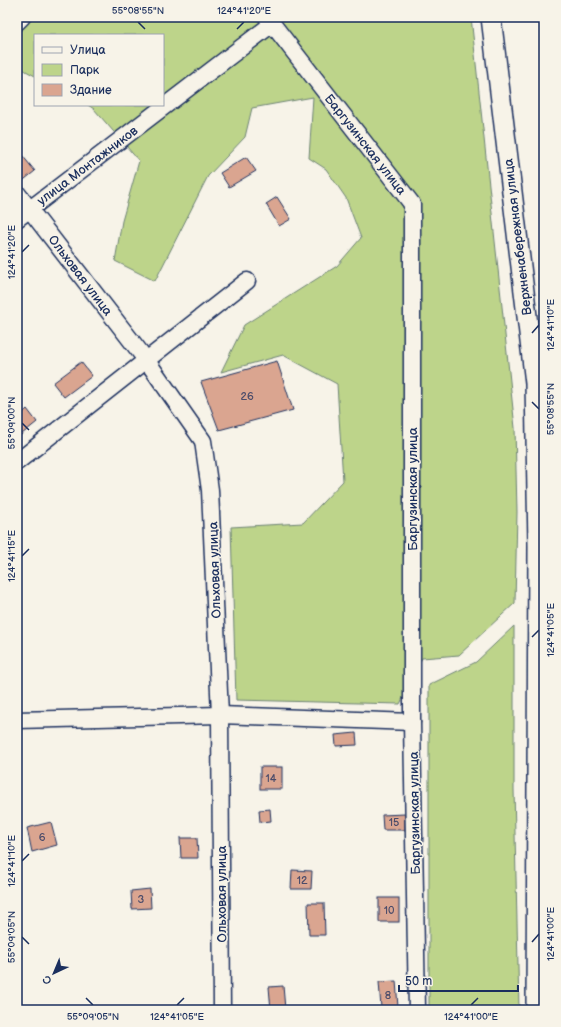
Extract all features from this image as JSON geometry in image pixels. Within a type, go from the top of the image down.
[{"type":"street","points":[[17,22],[22,17]]},
{"type":"street","name":"Верхненабережная улица","points":[[491,17],[535,384],[538,546],[536,1010]]},
{"type":"street","name":"улица Монтажников","points":[[164,103],[269,20]]},
{"type":"street","name":"Баргузинская улица","points":[[269,20],[412,204],[412,722],[417,1010]]},
{"type":"street","name":"улица Монтажников","points":[[17,219],[160,106]]},
{"type":"street","name":"Ольховая улица","points":[[17,193],[147,361],[203,441],[210,490],[220,715],[222,1010]]},
{"type":"street","points":[[17,462],[247,281]]},
{"type":"street","points":[[17,720],[220,715],[412,722]]},
{"type":"green space","points":[[17,17],[471,17],[515,428],[517,512],[515,603],[459,655],[422,658],[400,704],[236,700],[231,527],[303,523],[343,481],[337,384],[283,355],[221,372],[244,325],[337,266],[361,238],[346,198],[326,169],[309,158],[313,97],[252,108],[245,137],[208,176],[155,281],[115,261],[122,221],[139,161],[94,109],[90,106],[164,106],[164,34],[34,34],[34,75],[17,66]]},
{"type":"green space","points":[[514,626],[514,789],[519,1010],[429,1010],[429,685],[476,662]]},
{"type":"building","points":[[17,149],[35,171],[20,183],[17,179]]},
{"type":"building","points":[[246,157],[256,171],[229,187],[220,173]]},
{"type":"building","points":[[277,197],[291,219],[279,226],[266,204]]},
{"type":"building","points":[[277,361],[293,410],[219,430],[201,382]]},
{"type":"building","points":[[81,362],[92,376],[64,397],[53,383]]},
{"type":"building","points":[[27,409],[37,422],[17,438],[17,418]]},
{"type":"building","points":[[356,733],[357,745],[336,746],[335,735]]},
{"type":"building","points":[[260,767],[282,767],[282,789],[260,789]]},
{"type":"building","points":[[270,809],[271,821],[260,822],[259,810]]},
{"type":"building","points":[[405,814],[405,830],[383,830],[382,815]]},
{"type":"building","points":[[51,822],[57,845],[32,852],[27,828]]},
{"type":"building","points":[[180,838],[197,838],[198,858],[181,858]]},
{"type":"building","points":[[292,870],[312,871],[311,889],[291,889]]},
{"type":"building","points":[[150,889],[151,908],[132,909],[131,891]]},
{"type":"building","points":[[379,898],[399,898],[399,922],[379,922]]},
{"type":"building","points":[[308,903],[324,903],[325,935],[309,935]]},
{"type":"building","points":[[396,981],[398,1007],[381,1008],[379,982]]},
{"type":"building","points":[[283,986],[285,1009],[271,1010],[269,987]]}]
